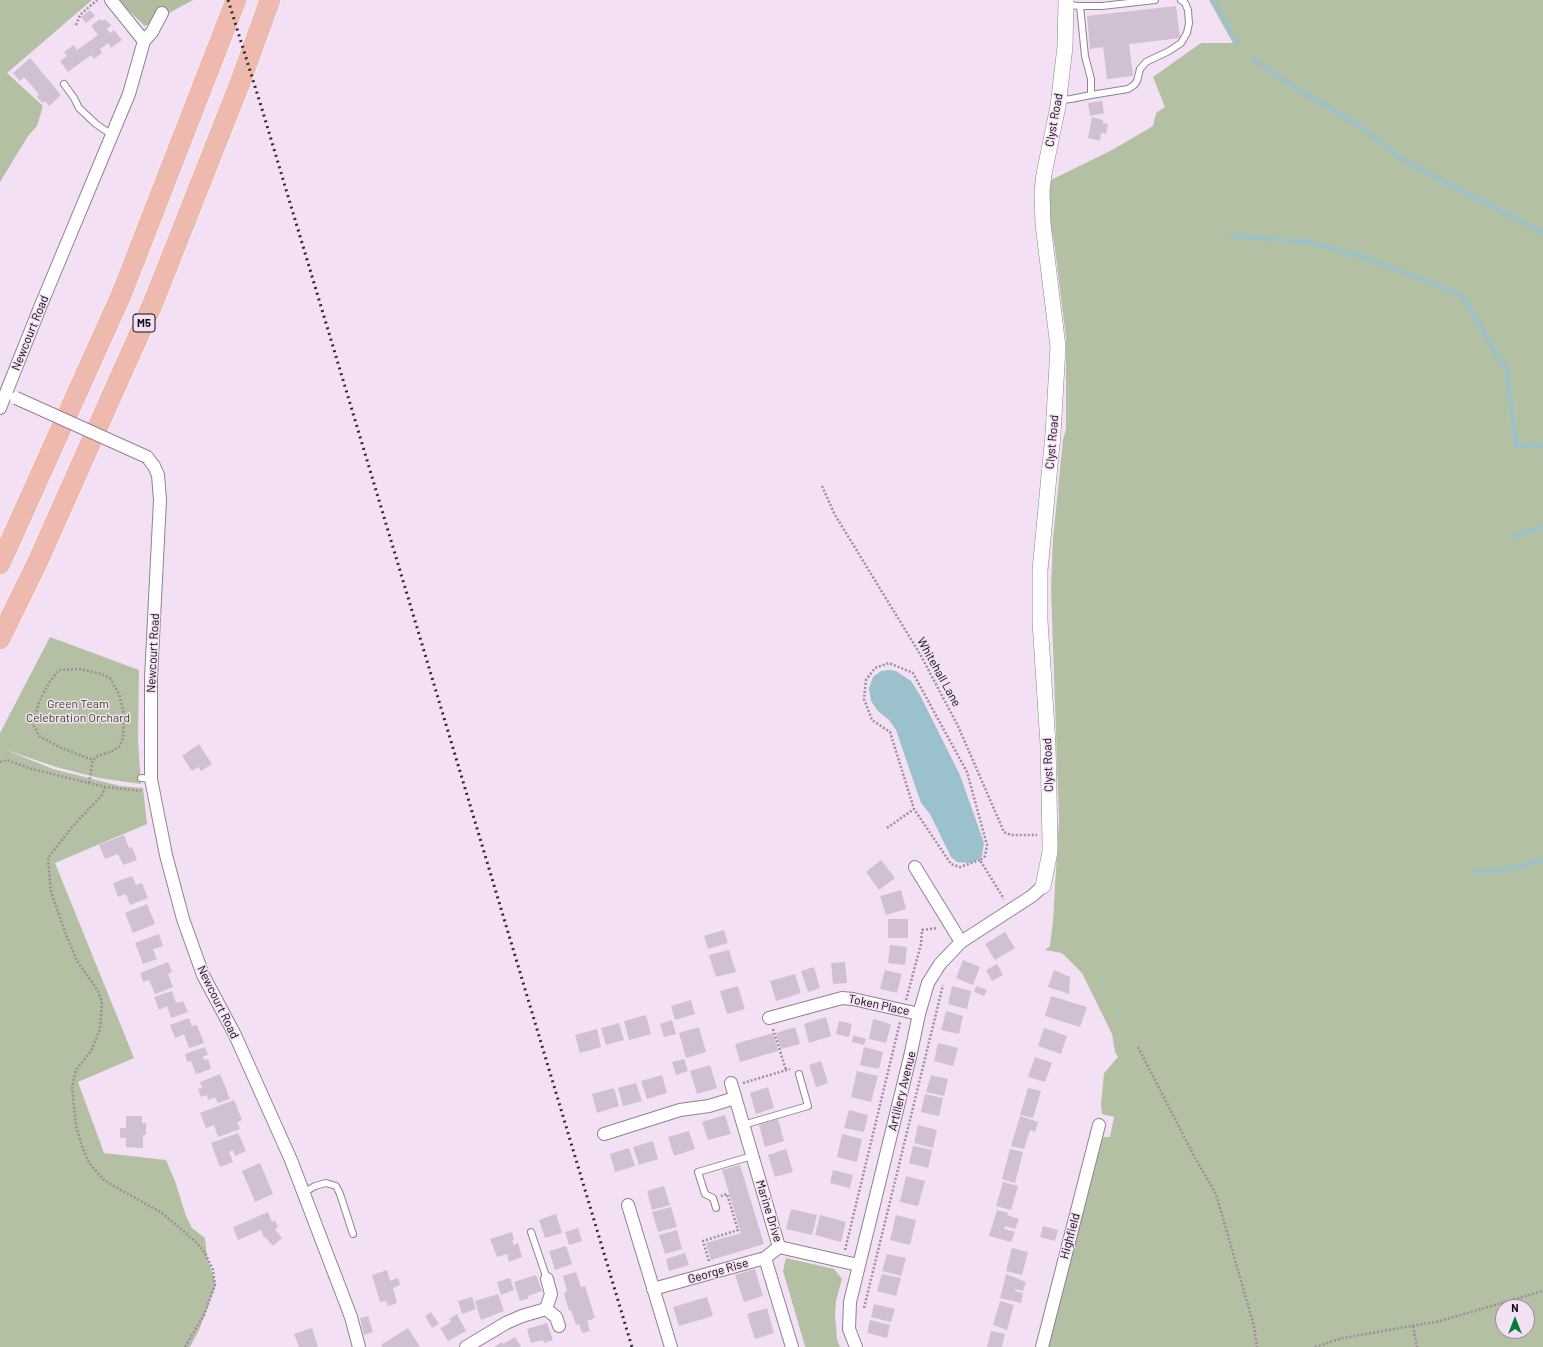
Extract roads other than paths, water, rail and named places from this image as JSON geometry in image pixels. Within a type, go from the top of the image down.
[{"type":"highway","points":[[0,564],[122,293],[236,0]]},
{"type":"highway","name":"M5","points":[[0,639],[38,561],[153,303],[240,84],[270,0]]},
{"type":"street","points":[[111,0],[144,41]]},
{"type":"street","name":"Clyst Road","points":[[1043,886],[1050,852],[1050,834],[1048,745],[1040,621],[1040,570],[1053,434],[1058,347],[1043,224],[1042,192],[1059,100],[1071,3]]},
{"type":"street","name":"Newcourt Road","points":[[162,13],[152,32],[144,41],[129,94],[74,223],[11,396],[147,457],[154,466],[158,475],[160,500],[151,678],[148,782],[184,919],[203,975],[235,1035],[291,1160],[349,1312],[359,1347]]},
{"type":"street","points":[[0,408],[11,396]]},
{"type":"street","points":[[915,867],[961,942]]},
{"type":"street","name":"Artillery Avenue","points":[[856,1347],[850,1329],[850,1302],[910,1057],[919,1014],[928,983],[940,964],[961,942],[1032,896],[1043,886]]},
{"type":"street","name":"Token Place","points":[[770,1018],[842,998],[853,999],[919,1014]]},
{"type":"street","name":"Marine Drive","points":[[731,1085],[779,1247],[858,1265]]},
{"type":"street","points":[[604,1134],[680,1110],[709,1106],[735,1098]]},
{"type":"street","name":"Highfield","points":[[1042,1347],[1099,1125]]},
{"type":"street","points":[[628,1205],[671,1347]]},
{"type":"street","name":"George Rise","points":[[653,1289],[765,1258],[779,1247]]},
{"type":"street","points":[[765,1258],[792,1347]]},
{"type":"street","points":[[546,1309],[551,1294],[547,1279]]},
{"type":"street","points":[[546,1309],[556,1317],[560,1326]]},
{"type":"street","points":[[466,1347],[506,1323],[522,1316],[546,1309]]},
{"type":"lane","points":[[1091,95],[1091,80],[1071,3],[1102,6],[1155,0]]},
{"type":"lane","points":[[1059,100],[1071,100],[1128,89],[1134,85],[1137,81],[1140,69],[1146,62],[1169,51],[1182,42],[1187,32],[1189,23],[1188,10],[1181,0]]},
{"type":"lane","points":[[64,84],[79,108],[96,124],[112,135]]},
{"type":"lane","points":[[743,1125],[808,1106],[799,1074]]},
{"type":"lane","points":[[716,1208],[713,1198],[705,1194],[698,1172],[752,1156]]},
{"type":"lane","points":[[303,1193],[315,1186],[326,1183],[336,1186],[353,1234]]},
{"type":"lane","points":[[531,1232],[547,1279]]},
{"type":"water","points":[[881,671],[896,671],[911,681],[920,695],[960,775],[984,843],[982,856],[976,861],[969,863],[957,862],[951,857],[930,814],[921,803],[896,730],[889,720],[878,711],[871,701],[869,688],[873,677]]},
{"type":"waterway","points":[[1213,0],[1237,43]]},
{"type":"waterway","points":[[1254,59],[1286,82],[1355,123],[1405,161],[1543,233]]},
{"type":"waterway","points":[[1231,236],[1308,242],[1366,258],[1462,295],[1507,372],[1516,446],[1543,445]]},
{"type":"waterway","points":[[1513,536],[1543,527]]},
{"type":"waterway","points":[[1475,871],[1499,871],[1543,860]]},
{"type":"railway","points":[[228,0],[262,109],[632,1347]]},
{"type":"park label","name":"Green Team Celebration Orchard","points":[[78,711]]}]
